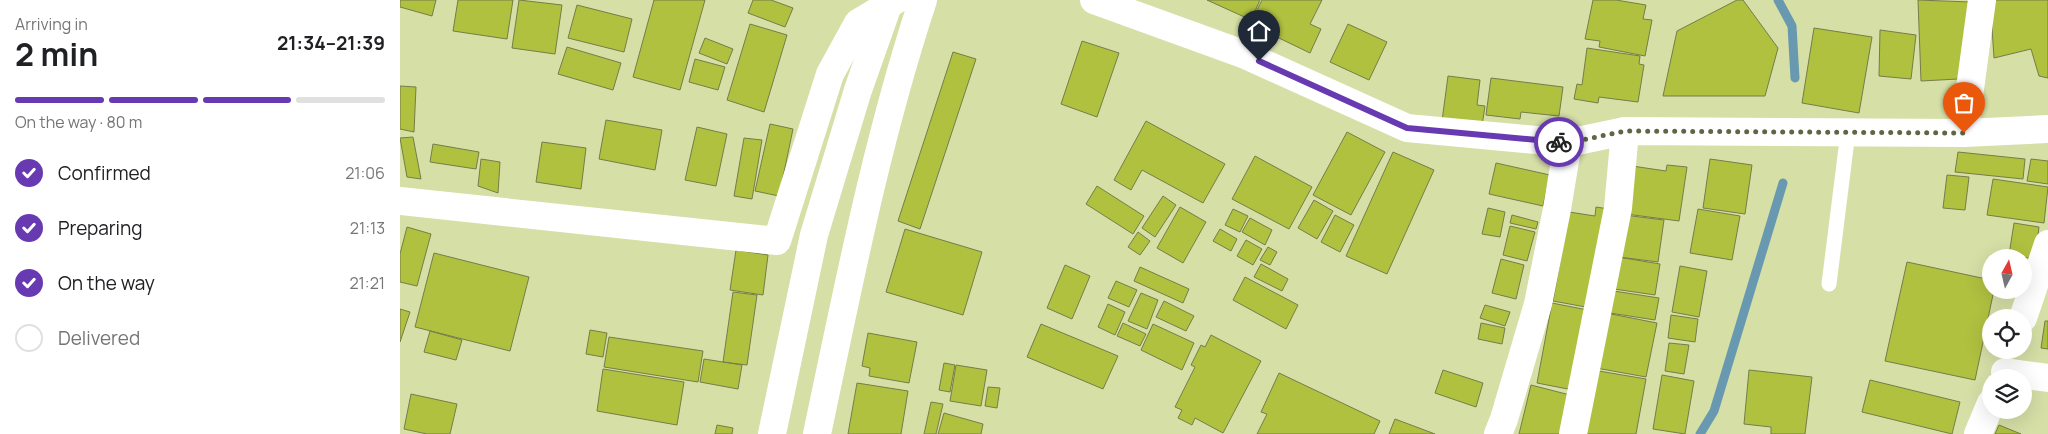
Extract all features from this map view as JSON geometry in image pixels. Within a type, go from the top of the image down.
[{"type":"main road","points":[[817,434],[856,248],[890,108],[923,0]]},
{"type":"main road","points":[[1094,0],[1243,54],[1407,128],[1568,143],[1625,131],[1964,133],[2048,129]]},
{"type":"main road","points":[[1964,133],[1982,0]]},
{"type":"main road","points":[[400,201],[776,241],[830,74],[858,23],[892,2]]},
{"type":"main road","points":[[772,434],[814,236],[858,90],[892,2]]},
{"type":"main road","points":[[1573,434],[1618,208],[1625,131]]},
{"type":"main road","points":[[1498,434],[1538,304],[1568,143]]},
{"type":"main road","points":[[2026,309],[2048,244]]},
{"type":"main road","points":[[2006,366],[2048,378]]},
{"type":"main road","points":[[1978,434],[1984,419]]},
{"type":"lane","points":[[1828,284],[1848,132]]},
{"type":"building","points":[[400,0],[436,0],[432,16],[400,7]]},
{"type":"building","points":[[458,0],[513,0],[507,39],[453,31]]},
{"type":"building","points":[[519,0],[562,5],[555,54],[512,48]]},
{"type":"building","points":[[654,0],[705,0],[680,90],[633,77]]},
{"type":"building","points":[[753,0],[771,0],[793,8],[785,27],[748,13]]},
{"type":"building","points":[[1207,0],[1260,0],[1251,20]]},
{"type":"building","points":[[1262,0],[1322,0],[1310,24],[1321,29],[1310,53],[1250,24]]},
{"type":"building","points":[[1593,0],[1616,0],[1646,5],[1643,19],[1652,20],[1645,56],[1599,47],[1600,41],[1585,39]]},
{"type":"building","points":[[1737,0],[1743,0],[1778,48],[1765,96],[1663,96],[1677,31]]},
{"type":"building","points":[[1918,0],[1971,2],[1958,79],[1921,81]]},
{"type":"building","points":[[1994,0],[2048,0],[2048,78],[2039,76],[2031,49],[1994,58],[1992,28]]},
{"type":"building","points":[[577,5],[632,19],[624,52],[568,38]]},
{"type":"building","points":[[750,24],[787,35],[764,112],[727,100]]},
{"type":"building","points":[[1348,24],[1387,42],[1369,80],[1330,62]]},
{"type":"building","points":[[1814,28],[1872,37],[1859,113],[1802,103]]},
{"type":"building","points":[[1880,30],[1916,35],[1911,79],[1879,76]]},
{"type":"building","points":[[705,38],[733,49],[727,64],[699,53]]},
{"type":"building","points":[[1082,41],[1119,53],[1097,117],[1061,104]]},
{"type":"building","points":[[567,47],[621,63],[613,90],[558,74]]},
{"type":"building","points":[[1587,48],[1640,56],[1639,64],[1644,65],[1638,102],[1599,97],[1598,103],[1574,99],[1577,84],[1582,85]]},
{"type":"building","points":[[953,52],[976,59],[920,229],[898,221]]},
{"type":"building","points":[[695,59],[725,67],[718,90],[689,82]]},
{"type":"building","points":[[1448,76],[1480,80],[1477,105],[1485,106],[1482,126],[1442,121]]},
{"type":"building","points":[[1491,78],[1563,87],[1559,116],[1521,112],[1520,119],[1486,115]]},
{"type":"building","points":[[400,86],[416,87],[414,132],[400,129]]},
{"type":"building","points":[[606,120],[662,130],[655,170],[599,159]]},
{"type":"building","points":[[1146,121],[1225,164],[1203,203],[1142,170],[1131,190],[1114,180]]},
{"type":"building","points":[[770,124],[793,129],[779,196],[755,191]]},
{"type":"building","points":[[697,127],[727,134],[716,186],[685,180]]},
{"type":"building","points":[[1347,132],[1385,152],[1351,215],[1313,195]]},
{"type":"building","points":[[413,137],[421,179],[407,177],[400,138]]},
{"type":"building","points":[[744,138],[762,140],[752,199],[734,196]]},
{"type":"building","points":[[542,142],[586,148],[581,189],[536,182]]},
{"type":"building","points":[[433,144],[479,152],[476,169],[430,162]]},
{"type":"building","points":[[1393,152],[1434,170],[1387,274],[1346,256]]},
{"type":"building","points":[[1958,152],[2025,159],[2023,179],[1955,172]]},
{"type":"building","points":[[1255,156],[1312,187],[1289,229],[1232,199]]},
{"type":"building","points":[[481,159],[500,162],[498,193],[478,186]]},
{"type":"building","points":[[1710,159],[1752,165],[1745,214],[1703,208]]},
{"type":"building","points":[[2031,159],[2048,161],[2048,184],[2027,181]]},
{"type":"building","points":[[1496,163],[1550,175],[1543,206],[1489,194]]},
{"type":"building","points":[[1667,165],[1687,167],[1679,221],[1626,214],[1632,166],[1666,171]]},
{"type":"building","points":[[1947,175],[1969,177],[1965,210],[1943,208]]},
{"type":"building","points":[[1993,179],[2048,187],[2044,223],[1987,215]]},
{"type":"building","points":[[1097,186],[1144,216],[1133,234],[1086,204]]},
{"type":"building","points":[[1163,196],[1176,205],[1155,237],[1142,228]]},
{"type":"building","points":[[1314,200],[1333,211],[1317,239],[1298,228]]},
{"type":"building","points":[[1180,207],[1206,222],[1183,263],[1157,248]]},
{"type":"building","points":[[1596,207],[1609,209],[1591,308],[1553,301],[1569,212],[1595,216]]},
{"type":"building","points":[[1488,208],[1505,212],[1500,237],[1482,234]]},
{"type":"building","points":[[1233,209],[1248,216],[1240,232],[1225,225]]},
{"type":"building","points":[[1698,209],[1740,216],[1732,260],[1690,253]]},
{"type":"building","points":[[1335,215],[1354,225],[1340,252],[1321,242]]},
{"type":"building","points":[[1512,215],[1538,222],[1536,229],[1510,223]]},
{"type":"building","points":[[1624,215],[1664,220],[1658,262],[1619,257]]},
{"type":"building","points":[[1250,218],[1272,230],[1265,245],[1242,232]]},
{"type":"building","points":[[2014,223],[2039,227],[2035,259],[2032,259],[2032,249],[2010,249]]},
{"type":"building","points":[[1510,226],[1535,232],[1527,261],[1503,255]]},
{"type":"building","points":[[407,227],[431,234],[417,286],[400,282],[400,254]]},
{"type":"building","points":[[905,229],[982,252],[963,315],[886,292]]},
{"type":"building","points":[[1220,229],[1237,239],[1231,251],[1213,241]]},
{"type":"building","points":[[1138,232],[1150,241],[1140,255],[1128,247]]},
{"type":"building","points":[[1246,240],[1262,249],[1253,265],[1237,256]]},
{"type":"building","points":[[1268,247],[1277,252],[1270,265],[1260,260]]},
{"type":"building","points":[[736,250],[768,255],[763,295],[730,290]]},
{"type":"building","points":[[434,253],[529,277],[510,351],[415,327]]},
{"type":"building","points":[[1618,257],[1660,264],[1655,295],[1614,289]]},
{"type":"building","points":[[1501,259],[1524,265],[1516,299],[1492,293]]},
{"type":"building","points":[[1907,262],[1982,278],[1982,299],[1992,299],[1990,309],[1982,309],[1982,347],[1975,380],[1885,361]]},
{"type":"building","points":[[1261,264],[1288,279],[1282,291],[1254,277]]},
{"type":"building","points":[[1065,265],[1090,276],[1072,319],[1047,308]]},
{"type":"building","points":[[1680,266],[1707,271],[1699,317],[1672,312]]},
{"type":"building","points":[[1140,267],[1189,289],[1183,303],[1134,281]]},
{"type":"building","points":[[1245,277],[1298,305],[1286,329],[1233,300]]},
{"type":"building","points":[[1116,281],[1137,290],[1129,307],[1108,298]]},
{"type":"building","points":[[1614,291],[1659,298],[1655,320],[1610,313]]},
{"type":"building","points":[[733,292],[757,295],[747,365],[723,362]]},
{"type":"building","points":[[1141,293],[1158,300],[1147,329],[1128,321]]},
{"type":"building","points":[[1164,301],[1194,316],[1186,331],[1156,317]]},
{"type":"building","points":[[1552,303],[1588,310],[1573,390],[1537,383]]},
{"type":"building","points":[[1108,304],[1125,312],[1115,335],[1098,327]]},
{"type":"building","points":[[1485,305],[1510,312],[1505,326],[1480,318]]},
{"type":"building","points":[[400,309],[410,312],[400,342]]},
{"type":"building","points":[[1606,313],[1657,323],[1646,377],[1596,368]]},
{"type":"building","points":[[1671,315],[1698,319],[1695,342],[1668,338]]},
{"type":"building","points":[[2045,321],[2048,321],[2048,349],[2041,348]]},
{"type":"building","points":[[1123,323],[1146,334],[1140,346],[1117,336]]},
{"type":"building","points":[[1481,323],[1505,328],[1502,344],[1478,339]]},
{"type":"building","points":[[1041,324],[1118,356],[1103,389],[1027,357]]},
{"type":"building","points":[[1153,324],[1194,343],[1182,370],[1141,350]]},
{"type":"building","points":[[590,330],[607,333],[603,357],[586,354]]},
{"type":"building","points":[[430,331],[462,340],[456,360],[424,352]]},
{"type":"building","points":[[868,333],[917,342],[909,383],[869,376],[870,368],[862,366]]},
{"type":"building","points":[[1211,335],[1261,361],[1223,433],[1195,418],[1192,425],[1178,418],[1182,410],[1175,407],[1195,367],[1191,365],[1201,345],[1205,347]]},
{"type":"building","points":[[609,337],[703,351],[698,382],[604,367]]},
{"type":"building","points":[[1669,343],[1689,345],[1684,374],[1665,371]]},
{"type":"building","points":[[704,359],[742,365],[738,389],[700,382]]},
{"type":"building","points":[[944,363],[955,365],[950,392],[939,390]]},
{"type":"building","points":[[956,365],[987,370],[981,406],[950,401]]},
{"type":"building","points":[[603,369],[684,382],[677,425],[597,411]]},
{"type":"building","points":[[1443,370],[1483,383],[1476,407],[1435,393]]},
{"type":"building","points":[[1593,370],[1646,379],[1636,434],[1582,434]]},
{"type":"building","points":[[1749,370],[1812,377],[1805,434],[1771,434],[1771,427],[1744,424]]},
{"type":"building","points":[[1279,373],[1380,421],[1374,434],[1257,434],[1267,414],[1261,412]]},
{"type":"building","points":[[1662,375],[1694,381],[1685,434],[1653,429]]},
{"type":"building","points":[[1870,380],[1960,402],[1952,434],[1862,412]]},
{"type":"building","points":[[857,383],[908,391],[901,434],[848,434]]},
{"type":"building","points":[[1531,385],[1570,395],[1561,434],[1519,434]]},
{"type":"building","points":[[988,387],[1000,388],[997,408],[985,406]]},
{"type":"building","points":[[411,394],[457,404],[450,434],[427,434],[404,429]]},
{"type":"building","points":[[931,402],[943,404],[936,434],[924,434]]},
{"type":"building","points":[[944,413],[983,424],[981,434],[938,434]]},
{"type":"building","points":[[1395,419],[1435,434],[1389,434]]},
{"type":"building","points":[[717,425],[733,428],[732,434],[715,434]]},
{"type":"building","points":[[1999,425],[2021,434],[1995,434]]},
{"type":"waterway","points":[[1778,0],[1792,26],[1795,78]]},
{"type":"waterway","points":[[1700,434],[1714,411],[1783,183]]},
{"type":"way so far","points":[[1559,142],[1568,143],[1625,131],[1964,133]]},
{"type":"route","points":[[1259,61],[1407,128],[1559,142]]}]
